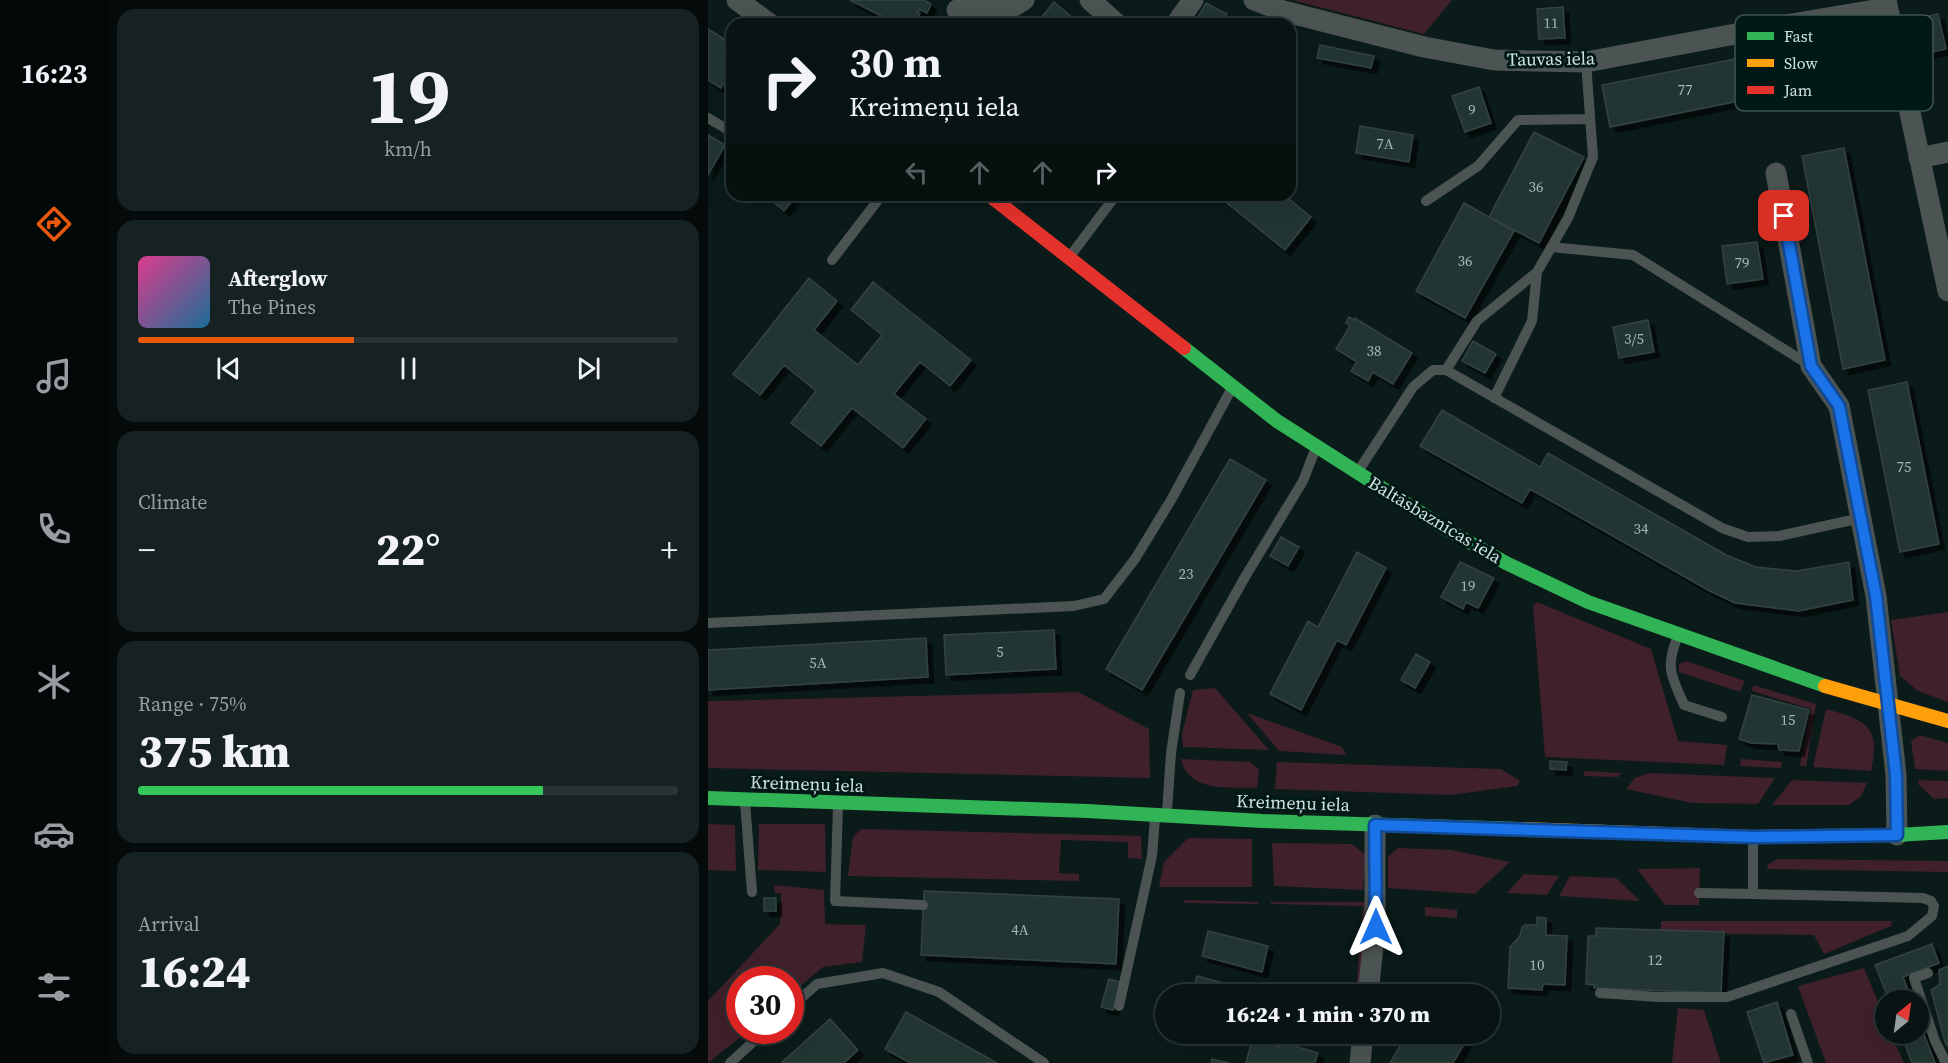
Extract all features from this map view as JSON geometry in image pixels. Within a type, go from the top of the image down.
[{"type":"main road","name":"Baltāsbaznīcas iela","points":[[997,201],[1277,421],[1446,529],[1506,563],[1588,602],[1678,635],[1824,686],[1948,721]]},
{"type":"main road","name":"Kreimeņu iela","points":[[708,798],[1161,815],[1262,821],[1753,837],[1948,832]]},
{"type":"street","points":[[737,0],[762,18]]},
{"type":"street","points":[[956,11],[1010,9],[1024,0]]},
{"type":"street","points":[[1090,0],[1111,18]]},
{"type":"street","points":[[1180,18],[1193,0]]},
{"type":"street","name":"Tauvas iela","points":[[1254,0],[1283,11],[1447,51],[1494,60],[1586,62],[1735,33]]},
{"type":"street","name":"Tauvas iela","points":[[1830,15],[1887,4]]},
{"type":"street","points":[[1909,111],[1948,291]]},
{"type":"street","points":[[1918,158],[1948,152]]},
{"type":"street","points":[[1776,173],[1811,366],[1839,406],[1876,596],[1896,775],[1897,835]]},
{"type":"street","points":[[1370,984],[1379,927],[1375,825]]},
{"type":"street","points":[[1360,1063],[1362,1044]]},
{"type":"lane","points":[[1446,370],[1477,321],[1537,272],[1568,218],[1593,157],[1586,62]]},
{"type":"lane","points":[[708,118],[726,129]]},
{"type":"lane","points":[[1426,201],[1478,166],[1518,120],[1590,119]]},
{"type":"lane","points":[[832,260],[877,201]]},
{"type":"lane","points":[[1069,257],[1111,201]]},
{"type":"lane","points":[[1551,246],[1633,255],[1811,366]]},
{"type":"lane","points":[[1494,398],[1532,321],[1537,272]]},
{"type":"lane","points":[[1357,473],[1413,387],[1433,370],[1446,370],[1722,528],[1748,537],[1779,536],[1861,518]]},
{"type":"lane","points":[[708,623],[1074,606],[1104,599],[1135,560],[1171,500],[1233,386]]},
{"type":"lane","points":[[1190,675],[1245,576],[1303,481],[1316,447]]},
{"type":"lane","points":[[1678,635],[1672,651],[1669,671],[1684,705],[1722,717]]},
{"type":"lane","points":[[1119,1006],[1161,815],[1180,693]]},
{"type":"lane","points":[[744,799],[752,892]]},
{"type":"lane","points":[[838,803],[835,901],[923,905]]},
{"type":"lane","points":[[1753,837],[1753,894]]},
{"type":"lane","points":[[1600,993],[1658,997],[1727,997],[1908,936],[1932,916],[1934,906],[1931,901],[1923,898],[1699,893]]},
{"type":"lane","points":[[804,996],[817,984],[883,973],[939,992],[1044,1063]]},
{"type":"lane","points":[[1928,973],[1914,978],[1935,1041],[1946,1063]]},
{"type":"lane","points":[[1791,1014],[1808,1063]]},
{"type":"lane","points":[[730,1063],[751,1044]]},
{"type":"shaded area","points":[[1292,0],[1452,0],[1424,34]]},
{"type":"shaded area","points":[[1537,602],[1651,649],[1678,741],[1727,745],[1724,765],[1545,757],[1533,606]]},
{"type":"shaded area","points":[[1948,612],[1948,702],[1918,691],[1900,676],[1891,620]]},
{"type":"shaded area","points":[[1686,661],[1745,681],[1740,692],[1679,672],[1679,664]]},
{"type":"shaded area","points":[[1753,685],[1816,704],[1806,767],[1800,765],[1811,709],[1752,691]]},
{"type":"shaded area","points":[[1215,688],[1269,750],[1183,747],[1182,734],[1193,690]]},
{"type":"shaded area","points":[[1078,692],[1149,729],[1150,778],[708,768],[708,701]]},
{"type":"shaded area","points":[[1826,709],[1851,717],[1867,727],[1874,744],[1871,771],[1813,767]]},
{"type":"shaded area","points":[[1247,713],[1342,747],[1346,755],[1279,751]]},
{"type":"shaded area","points":[[1919,735],[1948,743],[1948,771],[1915,769],[1911,741]]},
{"type":"shaded area","points":[[1181,759],[1250,762],[1259,769],[1257,788],[1223,787],[1201,783],[1185,770]]},
{"type":"shaded area","points":[[1741,759],[1782,762],[1781,768],[1740,766]]},
{"type":"shaded area","points":[[1277,762],[1501,769],[1520,781],[1517,786],[1451,795],[1275,789]]},
{"type":"shaded area","points":[[1585,771],[1621,773],[1618,777],[1583,776]]},
{"type":"shaded area","points":[[1649,773],[1775,778],[1758,804],[1692,803],[1626,789],[1635,778]]},
{"type":"shaded area","points":[[1792,780],[1867,783],[1861,796],[1849,805],[1772,805]]},
{"type":"shaded area","points":[[1919,780],[1948,781],[1948,798],[1934,799],[1918,784]]},
{"type":"shaded area","points":[[708,824],[735,825],[736,871],[708,870]]},
{"type":"shaded area","points":[[759,824],[825,824],[826,872],[758,870]]},
{"type":"shaded area","points":[[861,829],[1141,836],[1142,859],[1128,858],[1128,842],[1061,840],[1059,873],[1079,874],[1079,881],[848,876],[853,837]]},
{"type":"shaded area","points":[[1188,838],[1252,839],[1252,887],[1159,887],[1164,862]]},
{"type":"shaded area","points":[[1272,843],[1352,844],[1366,855],[1363,890],[1274,886]]},
{"type":"shaded area","points":[[1398,848],[1451,850],[1510,862],[1475,894],[1388,888],[1388,857]]},
{"type":"shaded area","points":[[1778,859],[1948,861],[1948,872],[1767,869],[1768,864]]},
{"type":"shaded area","points":[[1700,868],[1699,905],[1665,905],[1637,869]]},
{"type":"shaded area","points":[[1524,874],[1559,876],[1547,895],[1507,893]]},
{"type":"shaded area","points":[[1570,876],[1616,878],[1640,901],[1559,896]]},
{"type":"shaded area","points":[[774,885],[824,890],[825,924],[866,925],[862,962],[823,967],[804,983],[804,966],[741,966],[780,924],[781,893],[775,893]]},
{"type":"shaded area","points":[[1185,900],[1258,902],[1258,904],[1184,903]]},
{"type":"shaded area","points":[[1271,902],[1366,902],[1361,984],[1357,984],[1363,906],[1271,904]]},
{"type":"shaded area","points":[[1425,907],[1457,910],[1457,918],[1425,916]]},
{"type":"shaded area","points":[[1661,921],[1892,921],[1891,926],[1824,954],[1814,935],[1728,934],[1661,930]]},
{"type":"shaded area","points":[[1864,968],[1875,995],[1875,1044],[1895,1044],[1904,1063],[1826,1063],[1798,986]]},
{"type":"shaded area","points":[[726,982],[726,1044],[732,1044],[708,1063],[708,1001]]},
{"type":"shaded area","points":[[1678,1008],[1704,1010],[1721,1063],[1672,1063]]},
{"type":"building","points":[[850,0],[924,0],[931,4],[927,13],[919,9],[918,18],[885,18]]},
{"type":"building","points":[[1054,2],[1073,18],[1041,18]]},
{"type":"building","points":[[1206,3],[1227,14],[1225,18],[1197,18]]},
{"type":"building","points":[[1563,7],[1565,38],[1539,39],[1537,9]]},
{"type":"building","points":[[1938,14],[1946,49],[1933,52],[1933,15]]},
{"type":"building","points":[[708,29],[726,40],[726,80],[721,88],[708,80]]},
{"type":"building","points":[[1320,45],[1374,56],[1371,68],[1317,58]]},
{"type":"building","points":[[1735,59],[1735,102],[1610,127],[1602,85]]},
{"type":"building","points":[[1479,87],[1491,123],[1465,132],[1452,96]]},
{"type":"building","points":[[1360,126],[1413,135],[1409,162],[1356,153]]},
{"type":"building","points":[[1534,132],[1584,157],[1539,243],[1489,217]]},
{"type":"building","points":[[708,135],[725,145],[708,175]]},
{"type":"building","points":[[1844,148],[1885,360],[1843,369],[1802,156]]},
{"type":"building","points":[[772,201],[792,201],[784,211]]},
{"type":"building","points":[[1224,201],[1291,201],[1311,217],[1285,250]]},
{"type":"building","points":[[1464,203],[1514,231],[1465,318],[1416,291]]},
{"type":"building","points":[[1757,242],[1763,279],[1727,284],[1722,246]]},
{"type":"building","points":[[809,278],[837,301],[814,330],[858,365],[882,335],[851,310],[873,282],[971,360],[950,386],[920,362],[894,394],[926,419],[903,448],[852,408],[821,446],[791,423],[816,391],[784,365],[760,395],[733,374]]},
{"type":"building","points":[[1349,317],[1354,320],[1355,318],[1412,353],[1393,384],[1373,372],[1368,381],[1351,371],[1357,362],[1336,349],[1350,326],[1346,323]]},
{"type":"building","points":[[1648,320],[1654,352],[1619,358],[1613,327]]},
{"type":"building","points":[[1473,341],[1496,354],[1485,373],[1462,361]]},
{"type":"building","points":[[1907,382],[1939,544],[1900,552],[1868,390]]},
{"type":"building","points":[[1442,410],[1540,467],[1548,453],[1726,555],[1756,567],[1796,571],[1849,562],[1853,600],[1799,611],[1735,603],[1530,489],[1522,503],[1420,446]]},
{"type":"building","points":[[1230,459],[1266,480],[1142,690],[1106,669]]},
{"type":"building","points":[[1281,537],[1299,547],[1288,566],[1270,556]]},
{"type":"building","points":[[1357,552],[1386,568],[1346,645],[1337,640],[1301,710],[1270,694],[1308,621],[1318,627]]},
{"type":"building","points":[[1460,562],[1494,578],[1478,608],[1466,602],[1463,609],[1441,597]]},
{"type":"building","points":[[1054,630],[1056,669],[946,675],[944,635]]},
{"type":"building","points":[[926,638],[928,677],[708,690],[708,650]]},
{"type":"building","points":[[1416,654],[1430,662],[1415,688],[1401,680]]},
{"type":"building","points":[[1752,695],[1809,710],[1799,751],[1779,750],[1778,744],[1751,743],[1739,739]]},
{"type":"building","points":[[1550,761],[1567,762],[1566,770],[1550,769]]},
{"type":"building","points":[[924,891],[1119,899],[1116,964],[921,955]]},
{"type":"building","points":[[764,898],[776,898],[776,911],[764,911]]},
{"type":"building","points":[[1537,917],[1546,918],[1546,935],[1567,936],[1565,985],[1543,984],[1542,990],[1508,988],[1510,947],[1520,936],[1522,927],[1537,925]]},
{"type":"building","points":[[1596,928],[1724,932],[1721,993],[1594,988],[1594,985],[1586,984],[1588,936],[1596,936]]},
{"type":"building","points":[[1208,931],[1268,946],[1262,972],[1202,956]]},
{"type":"building","points":[[1932,944],[1939,963],[1903,977],[1908,990],[1885,990],[1875,965]]},
{"type":"building","points":[[1948,966],[1948,1046],[1931,990],[1940,984],[1939,970]]},
{"type":"building","points":[[1197,976],[1227,984],[1195,984]]},
{"type":"building","points":[[1109,979],[1121,982],[1113,1010],[1101,1007]]},
{"type":"building","points":[[1777,1002],[1793,1055],[1764,1063],[1747,1012]]},
{"type":"building","points":[[906,1012],[997,1063],[910,1063],[885,1049]]},
{"type":"building","points":[[830,1019],[858,1050],[844,1063],[781,1063]]},
{"type":"building","points":[[1251,1044],[1280,1047],[1281,1044],[1288,1044],[1318,1053],[1315,1063],[1246,1063]]},
{"type":"building","points":[[1401,1044],[1464,1044],[1453,1063],[1390,1063]]},
{"type":"building","points":[[1905,1044],[1928,1044],[1935,1063],[1912,1063]]},
{"type":"building","points":[[1212,1059],[1229,1063],[1211,1063]]},
{"type":"traffic: fast","points":[[1184,348],[1277,421],[1446,529],[1506,563],[1588,602],[1825,686]]},
{"type":"traffic: fast","points":[[708,798],[1087,811],[1262,821],[1522,829]]},
{"type":"traffic: fast","points":[[1819,836],[1948,832]]},
{"type":"traffic: slow","points":[[1825,686],[1948,721]]},
{"type":"traffic: slow","points":[[1522,829],[1753,837],[1819,836]]},
{"type":"traffic: jam","points":[[997,201],[1184,348]]},
{"type":"route","points":[[1376,927],[1375,825],[1753,837],[1897,835],[1896,775],[1876,596],[1839,406],[1811,366],[1784,216]]}]
